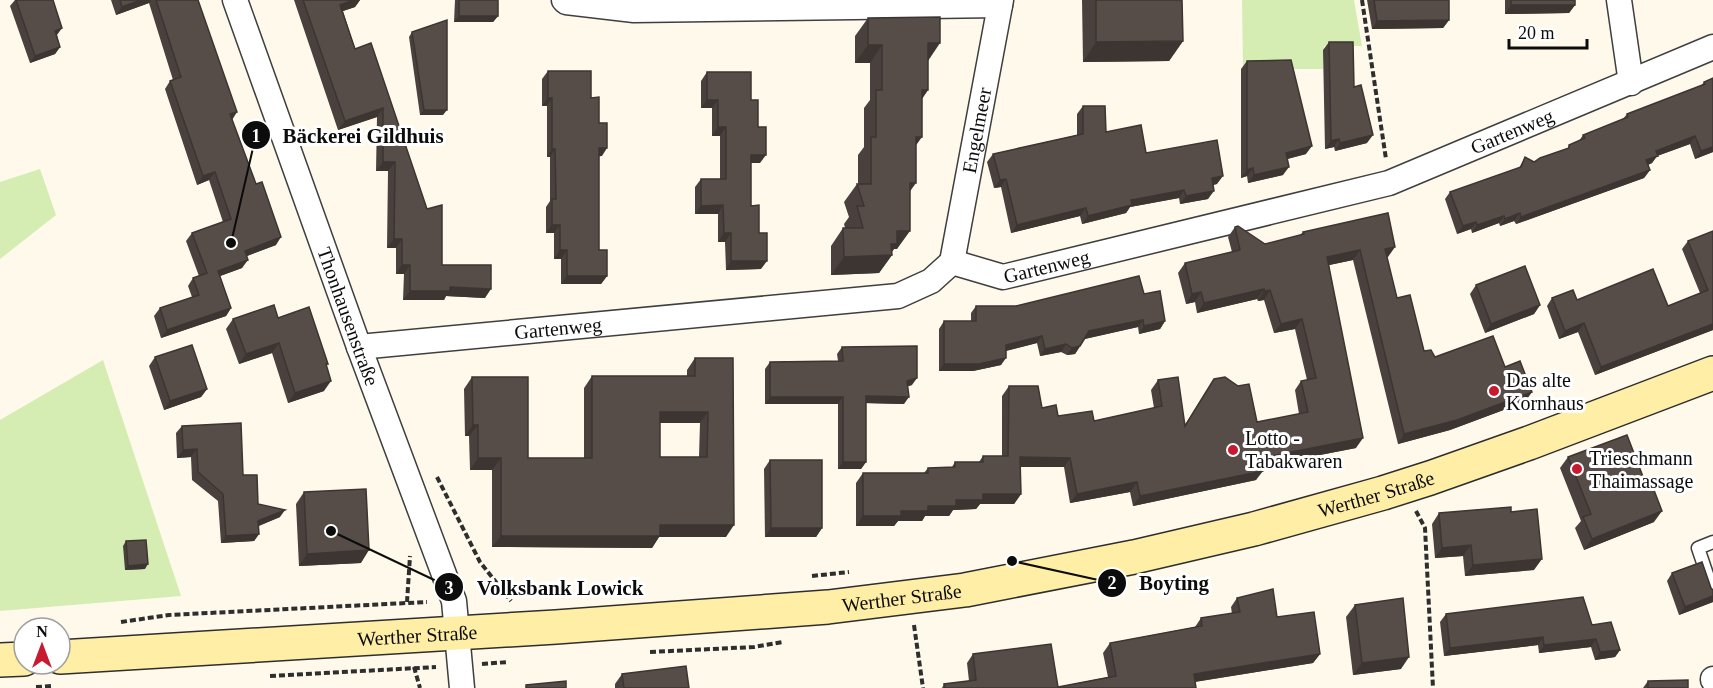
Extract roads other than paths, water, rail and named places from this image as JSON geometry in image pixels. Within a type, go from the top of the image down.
[{"type":"main road","name":"Werther Straße","points":[[72,656],[458,633],[828,607],[965,590],[1134,557],[1254,529],[1408,485],[1529,443],[1713,373]]},
{"type":"street","name":"Thonhausenstraße","points":[[235,0],[359,347],[454,601],[462,688]]},
{"type":"street","points":[[564,0],[634,10],[1000,2]]},
{"type":"street","points":[[1619,0],[1631,83]]},
{"type":"street","name":"Engelmeer","points":[[952,262],[1000,2]]},
{"type":"street","name":"Gartenweg","points":[[359,347],[898,296],[931,281],[952,262],[1003,277],[1389,183],[1713,47]]},
{"type":"lane","points":[[1713,542],[1698,548],[1713,592]]},
{"type":"place","name":"Bäckerei Gildhuis","points":[[231,243]]},
{"type":"place","name":"Das alte Kornhaus","points":[[1494,391]]},
{"type":"place","name":"Lotto - Tabakwaren","points":[[1233,450]]},
{"type":"place","name":"Trieschmann Thaimassage","points":[[1577,469]]},
{"type":"place","name":"Volksbank Lowick","points":[[331,531]]},
{"type":"place","name":"Boyting","points":[[1012,561]]}]
